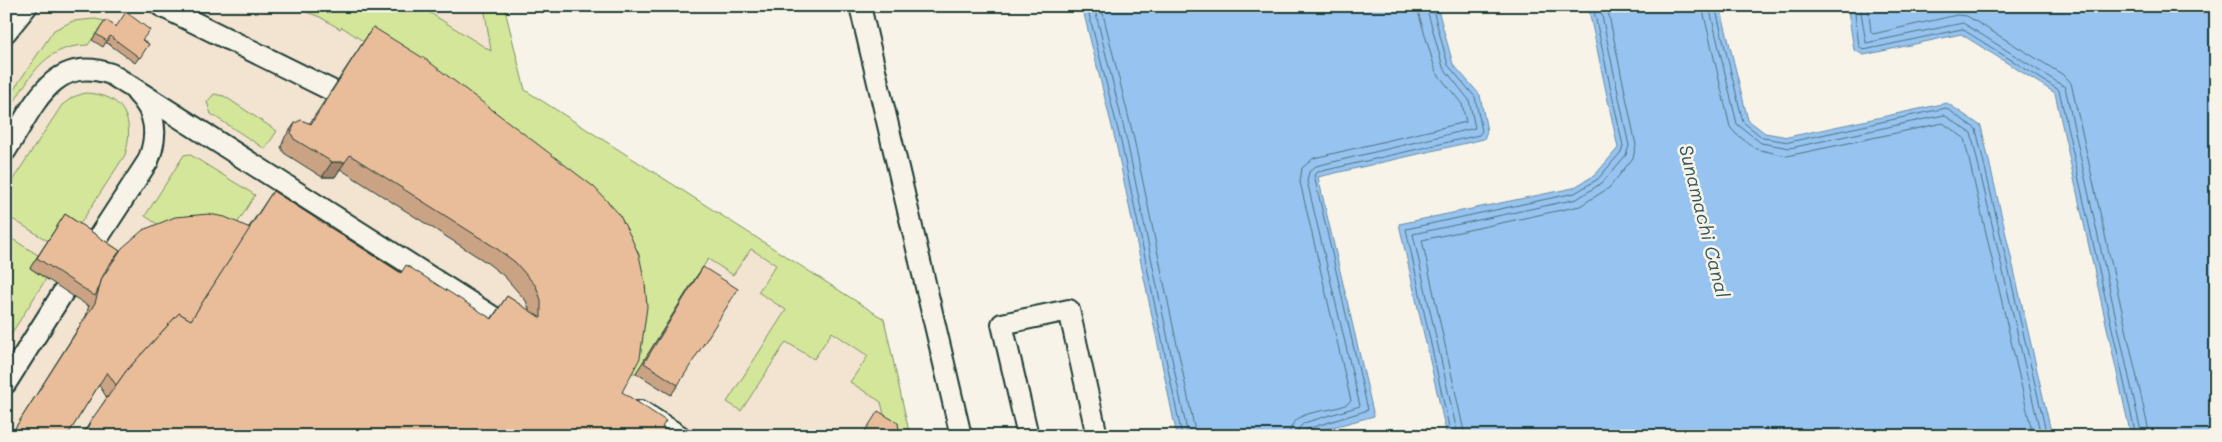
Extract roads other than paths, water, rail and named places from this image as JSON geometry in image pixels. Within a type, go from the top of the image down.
[{"type":"lane","points":[[6,32],[27,6]]},
{"type":"lane","points":[[161,6],[331,90]]},
{"type":"lane","points":[[860,6],[960,436]]},
{"type":"lane","points":[[6,150],[47,86],[58,76],[70,71],[97,69],[126,83],[493,317]]},
{"type":"lane","points":[[92,247],[148,161],[154,146],[156,129],[150,111],[140,96],[126,83]]},
{"type":"lane","points":[[6,383],[64,291]]},
{"type":"lane","points":[[1028,436],[1002,324],[1069,310],[1097,436]]},
{"type":"lane","points":[[626,402],[680,436]]},
{"type":"water","points":[[1082,6],[1437,6],[1453,64],[1480,95],[1487,131],[1484,139],[1318,177],[1374,416],[1300,436],[1177,436],[1116,143]]},
{"type":"water","name":"Sunamachi Canal","points":[[1588,6],[1720,6],[1748,120],[1765,133],[1788,137],[1947,103],[1981,126],[2052,436],[1447,436],[1399,224],[1573,188],[1595,175],[1618,148]]},
{"type":"water","points":[[1849,6],[2216,6],[2216,436],[2131,436],[2055,93],[1961,34],[1864,55],[1854,50],[1848,11]]}]
